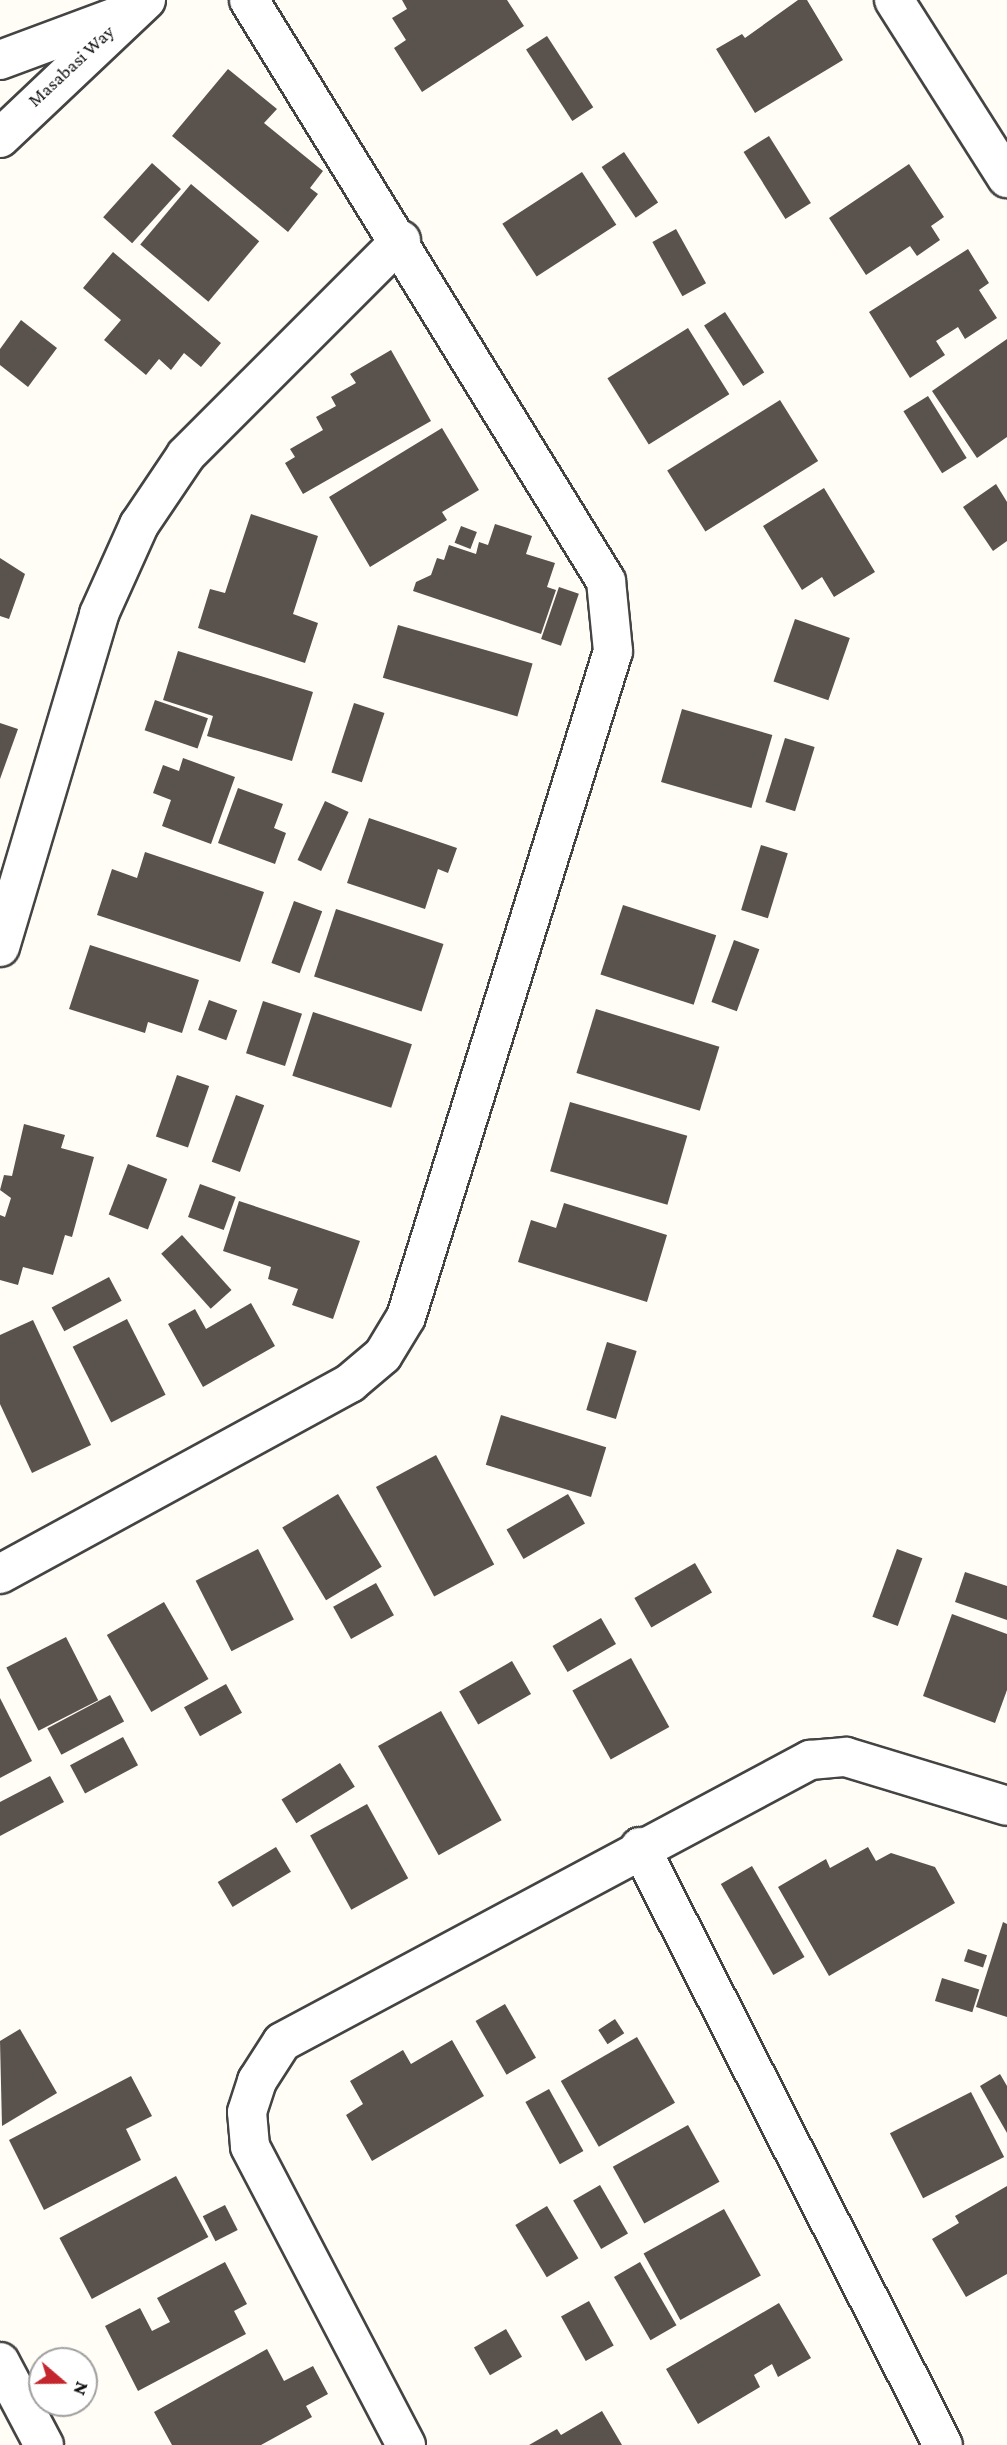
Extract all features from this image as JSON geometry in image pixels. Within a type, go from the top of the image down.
[{"type":"street","points":[[0,1574],[351,1383],[383,1355],[406,1317],[613,650],[606,581],[401,240],[249,0]]},
{"type":"street","points":[[894,0],[1007,178]]},
{"type":"street","points":[[0,60],[138,6]]},
{"type":"street","name":"Masabasi Way","points":[[0,138],[138,6]]},
{"type":"street","points":[[0,947],[99,614],[139,525],[186,455],[401,240]]},
{"type":"street","points":[[406,2445],[250,2146],[247,2112],[257,2081],[282,2042],[640,1847],[810,1760],[846,1757],[1007,1806]]},
{"type":"street","points":[[640,1847],[843,2259],[943,2445]]},
{"type":"street","points":[[0,2362],[44,2445]]},
{"type":"building","points":[[402,0],[507,0],[524,26],[422,92],[394,48],[406,40],[392,18],[407,9]]},
{"type":"building","points":[[798,0],[807,0],[843,60],[755,113],[716,49],[742,34],[745,38]]},
{"type":"building","points":[[547,36],[593,107],[572,121],[526,50]]},
{"type":"building","points":[[228,69],[277,109],[264,123],[323,171],[310,188],[318,194],[288,232],[172,136]]},
{"type":"building","points":[[769,136],[811,203],[785,219],[744,152]]},
{"type":"building","points":[[624,152],[658,203],[636,218],[602,167]]},
{"type":"building","points":[[152,163],[181,189],[132,243],[103,217]]},
{"type":"building","points":[[909,164],[944,217],[931,226],[940,240],[917,256],[910,246],[866,275],[829,218]]},
{"type":"building","points":[[582,172],[616,225],[537,277],[502,224]]},
{"type":"building","points":[[191,184],[259,241],[208,302],[140,245]]},
{"type":"building","points":[[676,229],[706,283],[682,296],[652,242]]},
{"type":"building","points":[[968,249],[989,283],[979,290],[997,318],[965,339],[958,327],[936,341],[945,355],[910,378],[869,312]]},
{"type":"building","points":[[113,252],[221,343],[201,367],[184,353],[171,370],[159,359],[146,375],[104,340],[121,320],[83,288]]},
{"type":"building","points":[[725,312],[764,372],[743,386],[704,326]]},
{"type":"building","points":[[21,320],[57,348],[28,387],[0,365],[0,349]]},
{"type":"building","points":[[688,328],[729,394],[649,444],[607,378]]},
{"type":"building","points":[[1007,339],[1007,437],[977,458],[932,391]]},
{"type":"building","points":[[391,350],[431,421],[303,494],[285,463],[295,457],[290,449],[323,430],[316,417],[336,406],[331,397],[356,383],[350,374]]},
{"type":"building","points":[[928,396],[967,458],[942,473],[903,411]]},
{"type":"building","points":[[780,400],[818,461],[705,532],[667,470]]},
{"type":"building","points":[[442,428],[479,490],[442,512],[447,520],[370,567],[329,497]]},
{"type":"building","points":[[996,484],[1007,502],[1007,541],[993,551],[963,507]]},
{"type":"building","points":[[824,488],[875,572],[834,597],[822,577],[802,590],[763,526]]},
{"type":"building","points":[[251,514],[318,536],[293,614],[318,623],[305,663],[198,628],[210,589],[225,593]]},
{"type":"building","points":[[495,524],[532,536],[526,554],[555,563],[547,587],[556,590],[541,634],[413,591],[416,582],[431,575],[437,558],[444,560],[449,545],[476,554],[479,542],[488,545]]},
{"type":"building","points":[[461,526],[477,532],[470,549],[455,543]]},
{"type":"building","points":[[0,558],[25,574],[9,619],[0,616]]},
{"type":"building","points":[[559,587],[579,594],[561,646],[541,639]]},
{"type":"building","points":[[795,619],[850,638],[828,700],[774,681]]},
{"type":"building","points":[[398,625],[533,664],[517,716],[383,678]]},
{"type":"building","points":[[178,651],[313,692],[292,761],[207,736],[213,716],[163,700]]},
{"type":"building","points":[[155,700],[208,718],[198,748],[145,730]]},
{"type":"building","points":[[354,703],[384,713],[362,782],[331,772]]},
{"type":"building","points":[[682,709],[772,735],[751,808],[661,782]]},
{"type":"building","points":[[0,723],[18,729],[0,779]]},
{"type":"building","points":[[785,738],[815,747],[795,811],[765,802]]},
{"type":"building","points":[[183,758],[235,777],[211,844],[162,826],[171,800],[153,793],[163,765],[179,771]]},
{"type":"building","points":[[238,788],[283,804],[274,828],[286,833],[275,864],[218,843]]},
{"type":"building","points":[[325,801],[349,812],[321,871],[298,860]]},
{"type":"building","points":[[369,818],[457,848],[448,873],[438,869],[425,909],[347,883]]},
{"type":"building","points":[[761,845],[788,853],[768,918],[741,910]]},
{"type":"building","points":[[145,852],[264,892],[240,962],[97,915],[112,869],[137,878]]},
{"type":"building","points":[[294,901],[322,911],[300,973],[271,963]]},
{"type":"building","points":[[623,905],[716,935],[694,1005],[600,974]]},
{"type":"building","points":[[336,909],[443,944],[422,1011],[314,977]]},
{"type":"building","points":[[734,940],[759,949],[737,1011],[711,1002]]},
{"type":"building","points":[[90,945],[199,980],[182,1033],[148,1022],[145,1033],[69,1009]]},
{"type":"building","points":[[209,1000],[237,1010],[226,1040],[198,1030]]},
{"type":"building","points":[[263,1001],[302,1014],[285,1066],[246,1053]]},
{"type":"building","points":[[596,1009],[719,1047],[700,1111],[576,1073]]},
{"type":"building","points":[[313,1012],[412,1044],[391,1108],[292,1076]]},
{"type":"building","points":[[177,1075],[209,1086],[188,1148],[156,1136]]},
{"type":"building","points":[[236,1095],[264,1105],[240,1172],[212,1162]]},
{"type":"building","points":[[570,1102],[687,1136],[667,1205],[550,1171]]},
{"type":"building","points":[[24,1124],[65,1135],[61,1148],[94,1157],[72,1237],[65,1235],[53,1275],[23,1267],[18,1285],[0,1280],[0,1215],[5,1217],[11,1198],[0,1190],[4,1175],[12,1176]]},
{"type":"building","points":[[128,1164],[167,1179],[148,1229],[109,1214]]},
{"type":"building","points":[[200,1184],[236,1197],[224,1230],[188,1217]]},
{"type":"building","points":[[239,1201],[360,1241],[333,1319],[292,1305],[298,1289],[268,1279],[271,1267],[223,1251]]},
{"type":"building","points":[[564,1203],[667,1235],[647,1302],[518,1262],[531,1220],[556,1228]]},
{"type":"building","points":[[182,1235],[232,1290],[211,1309],[161,1254]]},
{"type":"building","points":[[109,1277],[122,1301],[64,1331],[52,1308]]},
{"type":"building","points":[[251,1303],[275,1346],[203,1387],[168,1324],[195,1309],[206,1329]]},
{"type":"building","points":[[127,1319],[166,1395],[111,1422],[73,1347]]},
{"type":"building","points":[[33,1320],[91,1445],[32,1473],[0,1404],[0,1335]]},
{"type":"building","points":[[607,1342],[637,1351],[616,1419],[586,1410]]},
{"type":"building","points":[[501,1415],[606,1447],[591,1497],[486,1465]]},
{"type":"building","points":[[436,1455],[494,1564],[434,1596],[376,1487]]},
{"type":"building","points":[[338,1494],[382,1567],[326,1600],[282,1527]]},
{"type":"building","points":[[568,1494],[585,1523],[524,1559],[507,1530]]},
{"type":"building","points":[[258,1549],[294,1619],[231,1651],[196,1581]]},
{"type":"building","points":[[897,1549],[922,1558],[898,1626],[872,1617]]},
{"type":"building","points":[[695,1563],[712,1592],[651,1627],[634,1598]]},
{"type":"building","points":[[965,1572],[1007,1586],[1007,1620],[955,1602]]},
{"type":"building","points":[[376,1583],[394,1615],[351,1639],[333,1607]]},
{"type":"building","points":[[164,1602],[208,1679],[151,1712],[107,1635]]},
{"type":"building","points":[[952,1614],[1007,1634],[1007,1690],[995,1723],[923,1696]]},
{"type":"building","points":[[601,1618],[616,1644],[568,1672],[553,1646]]},
{"type":"building","points":[[66,1637],[98,1700],[39,1731],[6,1667]]},
{"type":"building","points":[[631,1658],[669,1727],[611,1760],[572,1690]]},
{"type":"building","points":[[512,1661],[531,1694],[478,1724],[459,1692]]},
{"type":"building","points":[[226,1684],[242,1713],[200,1736],[184,1707]]},
{"type":"building","points":[[110,1695],[124,1721],[61,1755],[47,1728]]},
{"type":"building","points":[[0,1698],[32,1761],[0,1778]]},
{"type":"building","points":[[441,1711],[502,1820],[439,1855],[378,1746]]},
{"type":"building","points":[[123,1737],[138,1765],[85,1793],[70,1765]]},
{"type":"building","points":[[340,1763],[355,1787],[296,1823],[281,1800]]},
{"type":"building","points":[[50,1776],[64,1802],[0,1836],[0,1802]]},
{"type":"building","points":[[367,1804],[408,1878],[351,1910],[310,1836]]},
{"type":"building","points":[[276,1847],[291,1872],[233,1907],[218,1882]]},
{"type":"building","points":[[868,1847],[876,1861],[891,1853],[935,1867],[955,1903],[829,1976],[778,1887],[826,1859],[830,1868]]},
{"type":"building","points":[[752,1866],[804,1957],[773,1975],[721,1884]]},
{"type":"building","points":[[1003,1922],[1007,1924],[1007,2017],[976,2007]]},
{"type":"building","points":[[968,1949],[987,1955],[983,1968],[964,1961]]},
{"type":"building","points":[[942,1978],[979,1989],[972,2012],[935,2001]]},
{"type":"building","points":[[505,2004],[536,2058],[507,2075],[476,2021]]},
{"type":"building","points":[[615,2019],[624,2033],[607,2044],[598,2030]]},
{"type":"building","points":[[20,2029],[57,2093],[2,2126],[0,2041]]},
{"type":"building","points":[[637,2037],[675,2103],[599,2147],[561,2081]]},
{"type":"building","points":[[452,2040],[484,2096],[372,2161],[346,2115],[363,2104],[350,2081],[403,2050],[411,2064]]},
{"type":"building","points":[[1000,2074],[1007,2086],[1007,2133],[980,2086]]},
{"type":"building","points":[[131,2076],[152,2116],[126,2129],[141,2160],[44,2210],[9,2140]]},
{"type":"building","points":[[549,2089],[583,2151],[560,2164],[525,2102]]},
{"type":"building","points":[[971,2092],[1004,2157],[923,2198],[890,2133]]},
{"type":"building","points":[[688,2125],[720,2182],[644,2224],[613,2167]]},
{"type":"building","points":[[176,2176],[208,2237],[92,2299],[59,2238]]},
{"type":"building","points":[[600,2185],[628,2233],[601,2249],[573,2200]]},
{"type":"building","points":[[1007,2186],[1007,2274],[966,2297],[932,2239],[959,2223],[955,2216]]},
{"type":"building","points":[[225,2205],[238,2230],[215,2241],[203,2216]]},
{"type":"building","points":[[547,2206],[578,2258],[547,2277],[515,2225]]},
{"type":"building","points":[[724,2209],[761,2275],[680,2320],[644,2254]]},
{"type":"building","points":[[225,2262],[247,2304],[234,2311],[246,2334],[138,2391],[105,2326],[140,2308],[152,2331],[170,2322],[157,2298]]},
{"type":"building","points":[[640,2262],[676,2325],[651,2340],[614,2277]]},
{"type":"building","points":[[589,2301],[614,2346],[586,2361],[561,2317]]},
{"type":"building","points":[[779,2303],[811,2358],[778,2377],[772,2364],[754,2375],[760,2387],[698,2424],[666,2369]]},
{"type":"building","points":[[506,2329],[522,2357],[490,2375],[474,2348]]},
{"type":"building","points":[[267,2349],[284,2381],[313,2366],[328,2394],[306,2406],[312,2417],[261,2445],[172,2445],[154,2412]]},
{"type":"building","points":[[602,2411],[622,2445],[529,2445],[557,2429],[561,2435]]}]
